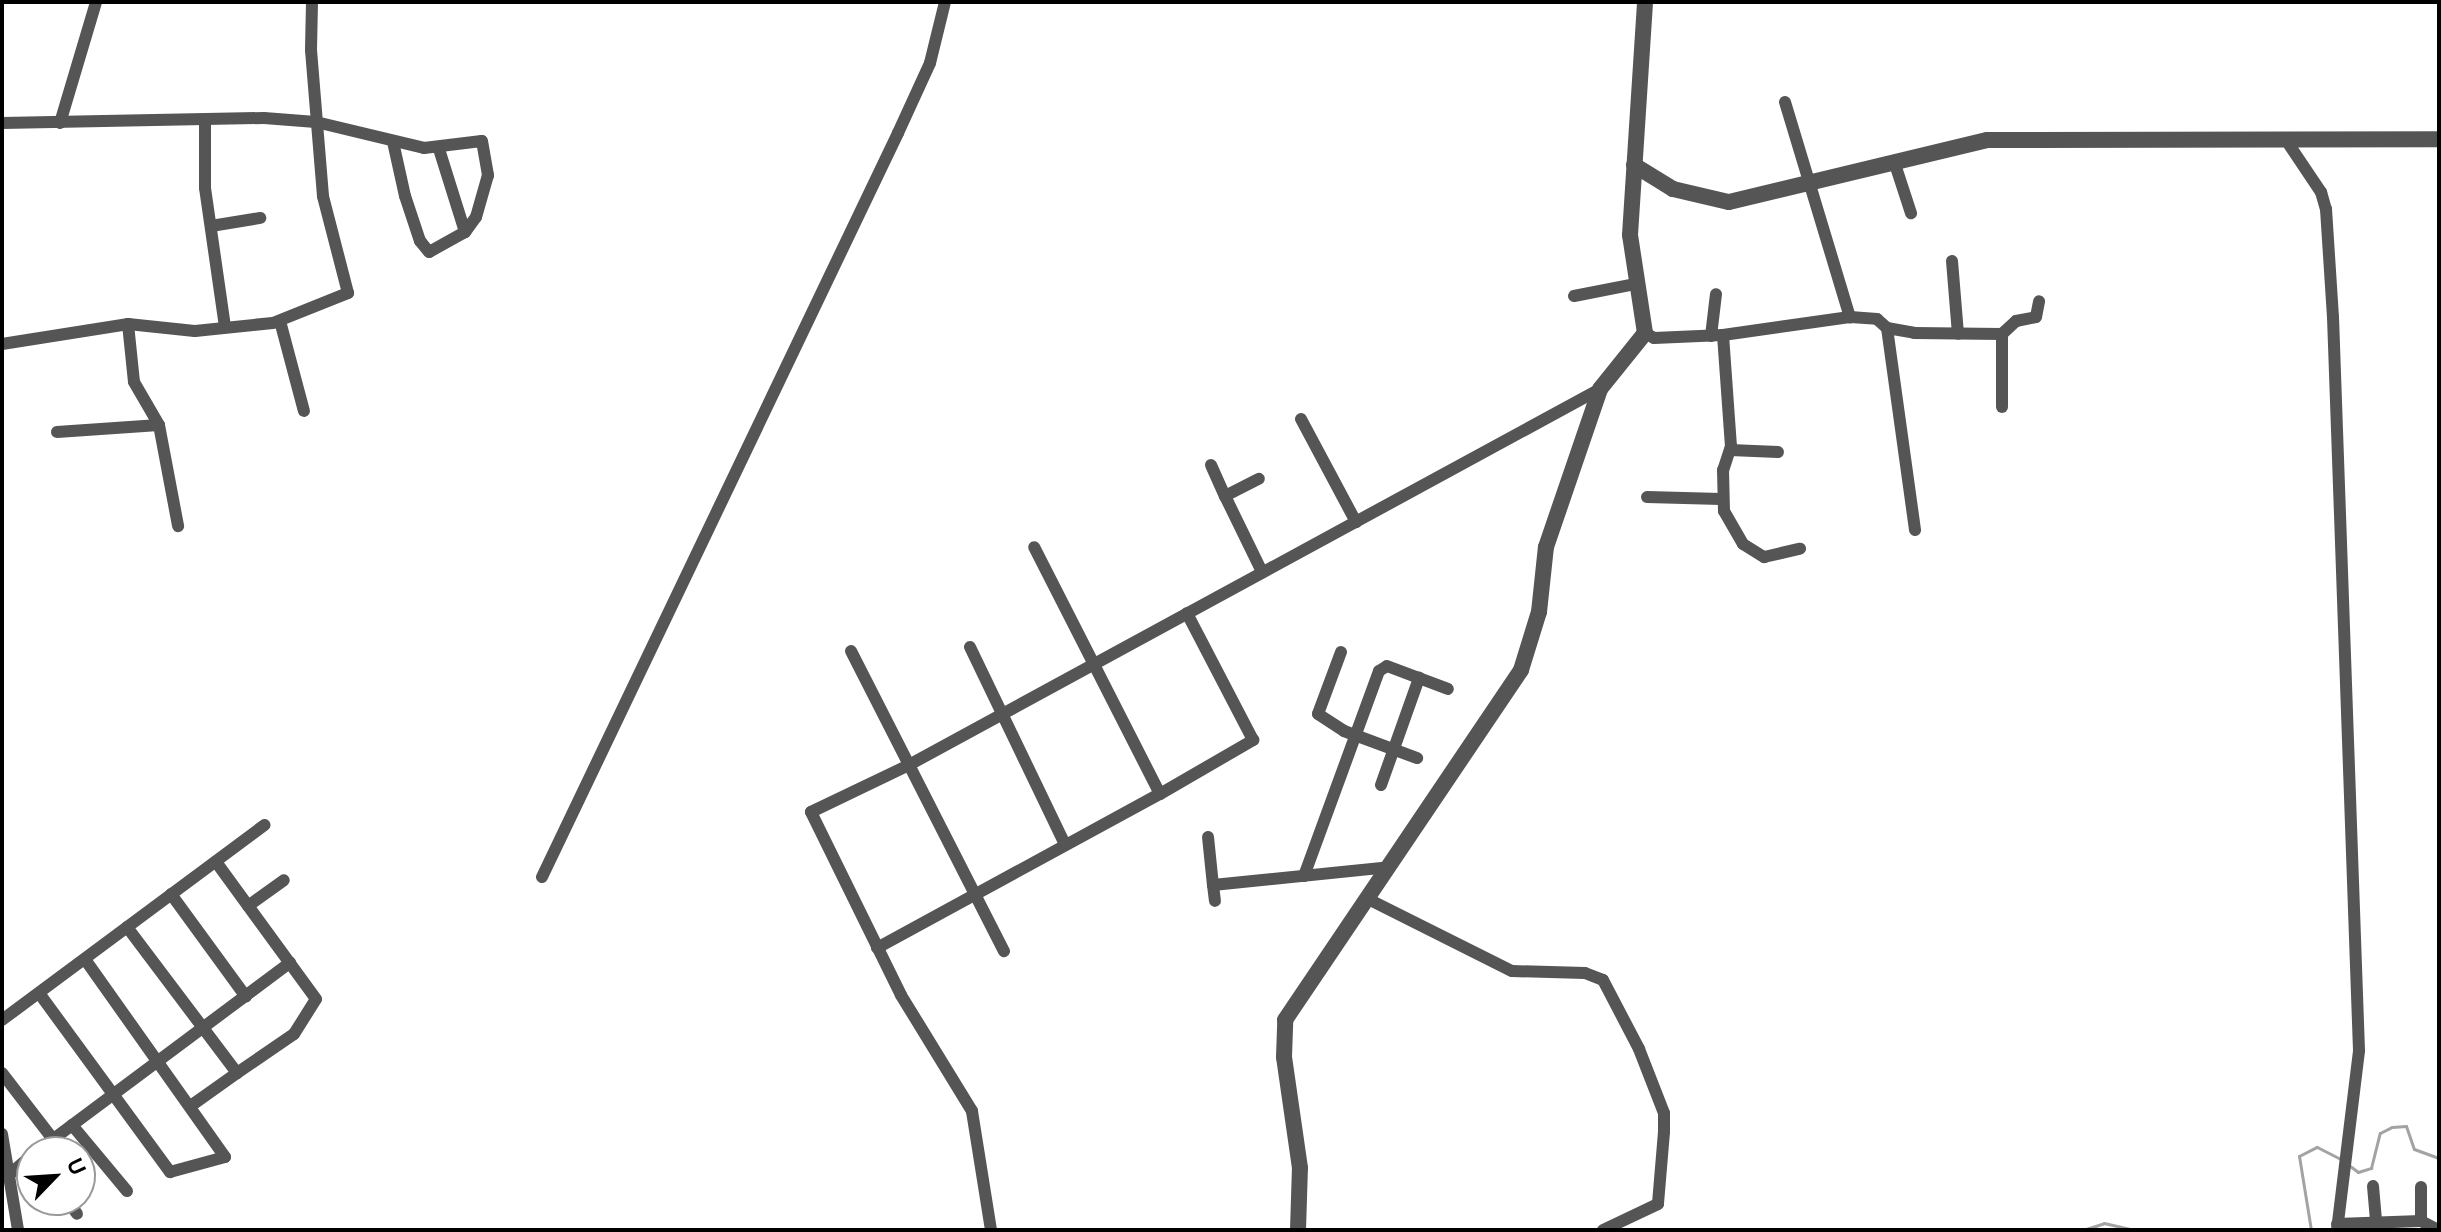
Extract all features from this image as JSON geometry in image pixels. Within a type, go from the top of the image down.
[{"type":"street","points":[[60,123],[96,2]]},
{"type":"street","points":[[2,344],[128,324],[195,331],[280,321],[347,295],[350,288],[323,196],[316,122],[312,2]]},
{"type":"street","points":[[542,877],[898,133],[930,63],[945,2]]},
{"type":"street","points":[[1298,1230],[1300,1168],[1284,1057],[1285,1020],[1478,740],[1530,651],[1546,547],[1600,389],[1645,333],[1630,235],[1645,2]]},
{"type":"street","points":[[1785,102],[1850,317]]},
{"type":"street","points":[[205,121],[203,162],[225,327]]},
{"type":"street","points":[[2,123],[316,122],[393,142],[439,149],[479,140],[486,150],[486,188],[465,232],[426,252],[405,196],[393,142]]},
{"type":"street","points":[[1634,165],[1673,189],[1715,201],[1988,140],[2439,139]]},
{"type":"street","points":[[2286,140],[2321,192],[2330,260],[2359,1051],[2344,1142],[2337,1227],[2421,1221],[2438,1230]]},
{"type":"street","points":[[439,149],[465,232]]},
{"type":"street","points":[[1894,161],[1911,213]]},
{"type":"street","points":[[211,226],[260,218]]},
{"type":"street","points":[[1952,261],[1958,334]]},
{"type":"street","points":[[1574,296],[1636,284]]},
{"type":"street","points":[[1716,294],[1717,335],[1730,450],[1721,499],[1729,524],[1760,555],[1800,549]]},
{"type":"street","points":[[1645,333],[1654,338],[1717,335],[1850,317],[1877,319],[1887,328],[2002,334],[2016,321],[2036,317],[2039,301]]},
{"type":"street","points":[[280,321],[304,411]]},
{"type":"street","points":[[128,324],[134,382],[159,425],[178,526]]},
{"type":"street","points":[[1887,328],[1915,530]]},
{"type":"street","points":[[2002,334],[2002,407]]},
{"type":"street","points":[[991,1230],[972,1111],[877,948],[811,812],[907,766],[1600,389]]},
{"type":"street","points":[[1301,419],[1356,522]]},
{"type":"street","points":[[57,432],[159,425]]},
{"type":"street","points":[[1730,450],[1778,452]]},
{"type":"street","points":[[1211,465],[1262,572]]},
{"type":"street","points":[[1225,496],[1259,479]]},
{"type":"street","points":[[1647,497],[1721,499]]},
{"type":"street","points":[[1034,547],[1160,794]]},
{"type":"street","points":[[877,948],[1253,740],[1187,613]]},
{"type":"street","points":[[970,647],[1065,844]]},
{"type":"street","points":[[851,651],[971,895],[1004,951]]},
{"type":"street","points":[[1341,652],[1317,711],[1355,736],[1417,758]]},
{"type":"street","points":[[1304,876],[1379,671],[1387,666],[1448,689]]},
{"type":"street","points":[[1381,785],[1419,678]]},
{"type":"street","points":[[2,1020],[265,825]]},
{"type":"street","points":[[1208,837],[1215,901]]},
{"type":"street","points":[[192,1105],[294,1034],[317,1004],[216,862]]},
{"type":"street","points":[[1213,885],[1389,867]]},
{"type":"street","points":[[248,906],[284,880]]},
{"type":"street","points":[[171,894],[246,997]]},
{"type":"street","points":[[1368,899],[1512,971],[1585,973],[1603,980],[1639,1049],[1664,1113],[1658,1204],[1603,1230]]},
{"type":"street","points":[[127,927],[237,1073]]},
{"type":"street","points":[[39,993],[164,1166],[177,1174],[227,1155],[85,959]]},
{"type":"street","points":[[55,1136],[205,1030],[290,963]]},
{"type":"street","points":[[2,1073],[50,1136]]},
{"type":"street","points":[[72,1125],[127,1191]]},
{"type":"street","points":[[2,1134],[16,1214],[2,1214]]},
{"type":"street","points":[[10,1174],[16,1169]]},
{"type":"street","points":[[2373,1186],[2376,1223]]},
{"type":"street","points":[[2421,1187],[2421,1221]]},
{"type":"waterway","points":[[2350,1166],[2358,1172],[2371,1168],[2380,1133],[2392,1127],[2406,1126],[2414,1149],[2439,1158]]},
{"type":"waterway","points":[[2311,1230],[2299,1156],[2317,1147],[2341,1159]]},
{"type":"waterway","points":[[2083,1230],[2104,1223],[2134,1230]]}]
